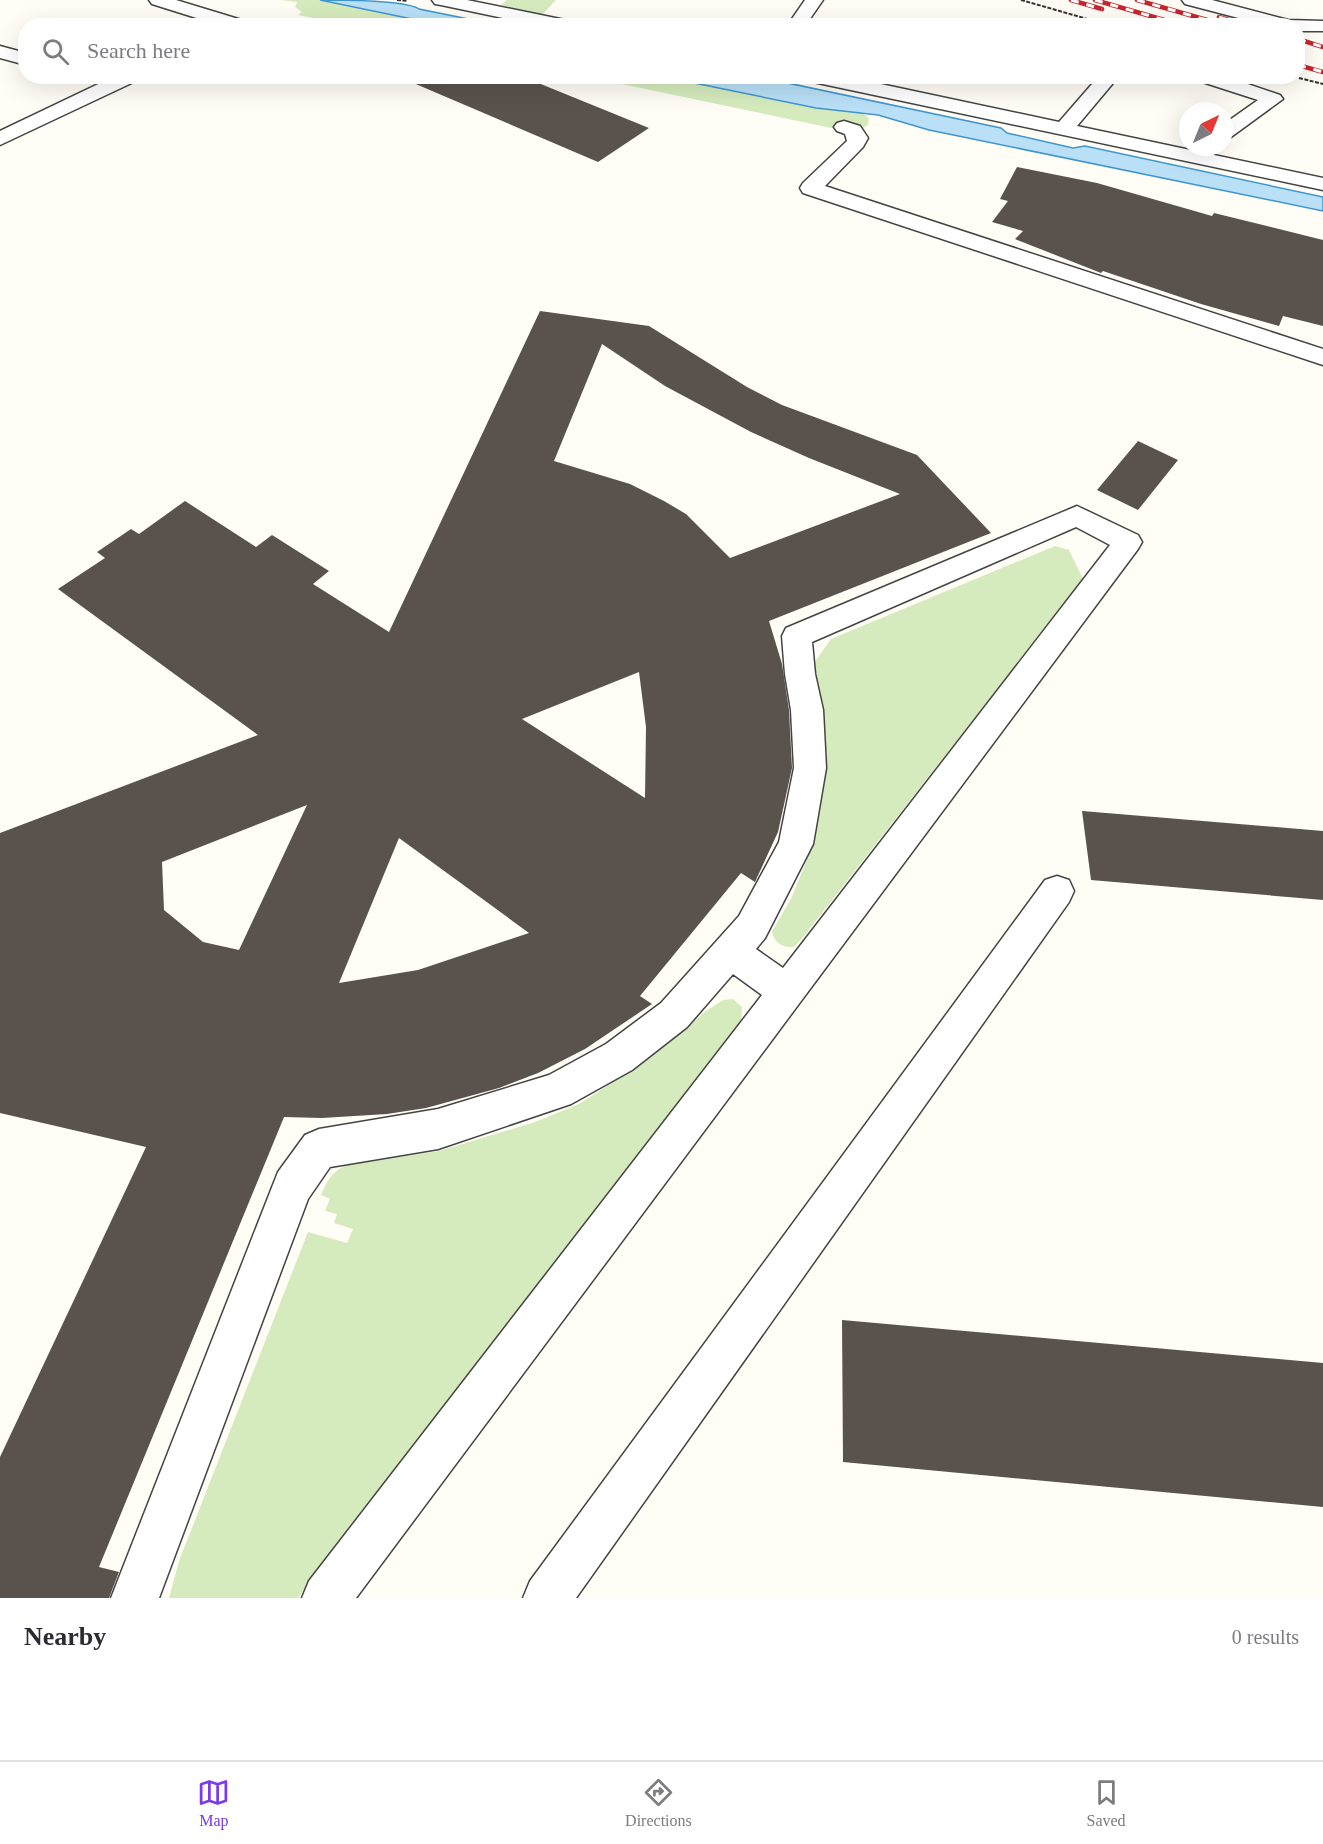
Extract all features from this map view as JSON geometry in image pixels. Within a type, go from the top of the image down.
[{"type":"street","points":[[158,0],[221,18]]},
{"type":"street","points":[[441,0],[533,18]]},
{"type":"street","points":[[1191,0],[1261,18]]},
{"type":"street","points":[[800,18],[810,1]]},
{"type":"street","points":[[551,18],[560,7]]},
{"type":"street","points":[[1305,25],[1323,26]]},
{"type":"street","points":[[0,51],[18,57]]},
{"type":"street","points":[[105,84],[111,86]]},
{"type":"street","points":[[0,139],[115,84]]},
{"type":"street","points":[[851,84],[1064,129],[1179,149]]},
{"type":"street","points":[[1064,129],[1103,84]]},
{"type":"street","points":[[1227,84],[1273,99],[1233,127]]},
{"type":"street","points":[[844,127],[857,134],[856,143],[811,188],[1323,357]]},
{"type":"street","points":[[1214,156],[1323,184]]},
{"type":"street","points":[[135,1598],[292,1186],[319,1149],[438,1129],[557,1091],[619,1057],[674,1015],[752,927],[796,844],[810,768],[809,727],[800,674],[797,636],[1077,516],[1128,542],[326,1598]]},
{"type":"street","points":[[547,1598],[1057,891]]},
{"type":"street","points":[[730,951],[788,992]]},
{"type":"path","points":[[1021,0],[1084,18]]},
{"type":"path","points":[[1305,79],[1323,84]]},
{"type":"green space","points":[[281,0],[320,0],[407,18],[313,18],[298,15],[302,12],[295,7],[297,2]]},
{"type":"green space","points":[[507,0],[556,0],[542,15],[501,5]]},
{"type":"green space","points":[[621,84],[699,84],[816,108],[862,113],[869,118],[868,125],[859,130],[841,130]]},
{"type":"green space","points":[[1055,546],[1069,550],[1083,579],[804,936],[794,947],[780,944],[774,939],[772,931],[791,899],[806,862],[819,812],[827,759],[824,726],[813,674],[816,660],[831,639]]},
{"type":"green space","points":[[733,999],[742,1007],[741,1022],[298,1598],[169,1598],[179,1561],[308,1232],[347,1243],[353,1229],[334,1223],[337,1214],[325,1211],[330,1199],[321,1195],[334,1173],[347,1165],[439,1151],[535,1122],[579,1104],[638,1066],[706,1011],[723,1000]]},
{"type":"water","points":[[320,0],[401,4],[463,18],[407,18]]},
{"type":"water","points":[[699,84],[792,84],[1001,128],[1007,133],[1073,148],[1085,146],[1323,197],[1323,211],[929,130],[878,115],[816,108]]},
{"type":"building","points":[[416,84],[541,84],[649,128],[598,162]]},
{"type":"building","points":[[1017,167],[1097,183],[1212,216],[1214,213],[1323,240],[1323,326],[1283,316],[1279,326],[1201,304],[1103,271],[1101,273],[1015,239],[1023,231],[992,222],[1008,201],[1000,199]]},
{"type":"building","points":[[540,311],[649,326],[747,387],[782,405],[917,455],[991,533],[769,621],[782,664],[789,710],[792,768],[778,832],[755,882],[741,873],[640,996],[652,1004],[585,1049],[538,1073],[499,1088],[426,1108],[387,1114],[322,1118],[284,1117],[99,1567],[119,1572],[109,1598],[0,1598],[0,1457],[146,1147],[0,1113],[0,833],[258,735],[58,589],[105,558],[97,552],[131,529],[139,534],[185,501],[256,547],[272,535],[329,571],[313,584],[389,632]],"holes":[[[602,344],[665,386],[751,432],[900,494],[730,558],[686,514],[664,501],[630,484],[554,461]],[[639,672],[646,727],[645,798],[522,719]],[[307,805],[239,950],[203,942],[164,910],[162,862]],[[399,838],[529,933],[418,970],[339,983]]]},
{"type":"building","points":[[1138,441],[1178,460],[1138,510],[1097,490]]},
{"type":"building","points":[[1082,811],[1323,831],[1323,900],[1091,880]]},
{"type":"building","points":[[842,1320],[1323,1363],[1323,1507],[843,1462]]},
{"type":"railway","points":[[1071,0],[1102,9]]},
{"type":"railway","points":[[1095,0],[1157,18]]},
{"type":"railway","points":[[1137,0],[1200,18]]},
{"type":"railway","points":[[1305,41],[1323,47]]},
{"type":"railway","points":[[1305,67],[1323,72]]}]
